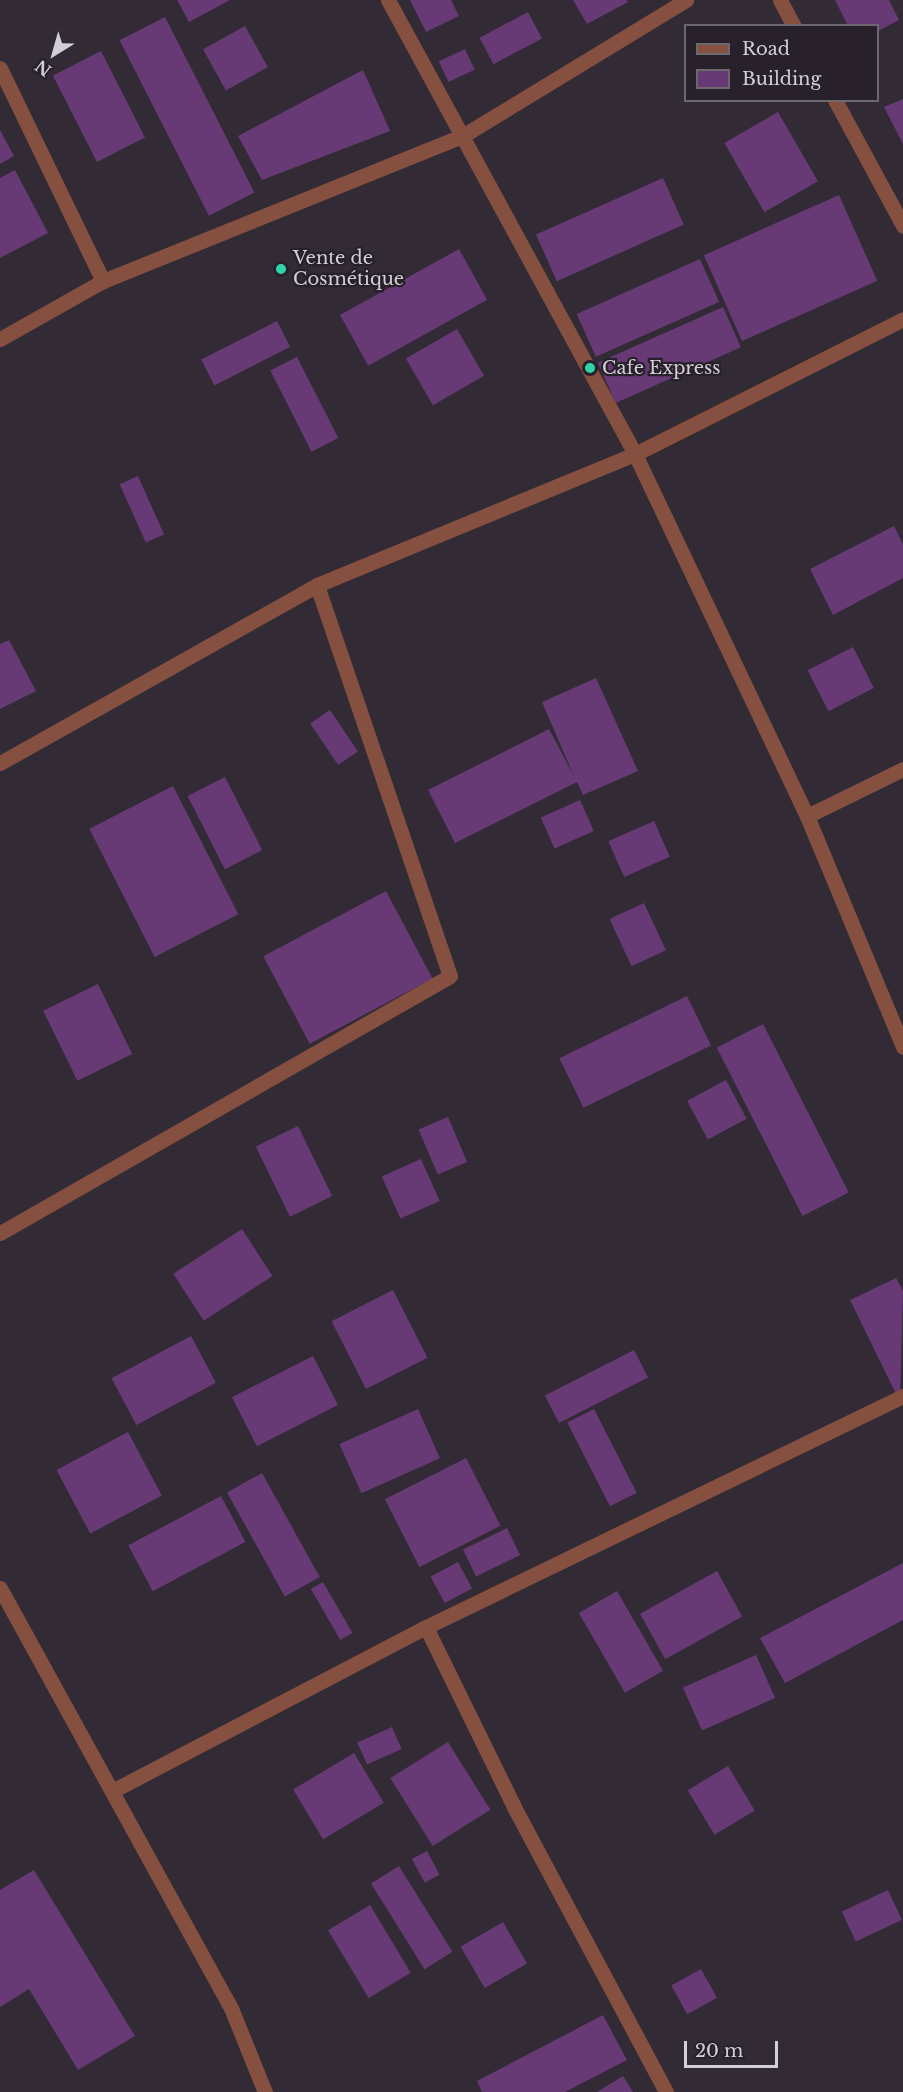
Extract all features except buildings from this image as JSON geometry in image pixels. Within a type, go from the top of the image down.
[{"type":"street","points":[[388,0],[464,135],[634,454],[807,816],[903,1047]]},
{"type":"street","points":[[0,339],[103,281],[464,135],[686,0]]},
{"type":"street","points":[[780,0],[793,24]]},
{"type":"street","points":[[0,68],[103,281]]},
{"type":"street","points":[[836,102],[903,226]]},
{"type":"street","points":[[0,763],[317,585],[634,454],[903,319]]},
{"type":"street","points":[[0,1233],[450,976],[317,585]]},
{"type":"street","points":[[807,816],[903,769]]},
{"type":"street","points":[[114,1790],[426,1627],[903,1396]]},
{"type":"street","points":[[0,1588],[114,1790],[231,2008],[265,2092]]},
{"type":"street","points":[[426,1627],[520,1818],[666,2092]]},
{"type":"place","name":"Vente de Cosmétique","points":[[281,269]]},
{"type":"place","name":"Cafe Express","points":[[590,368]]}]
